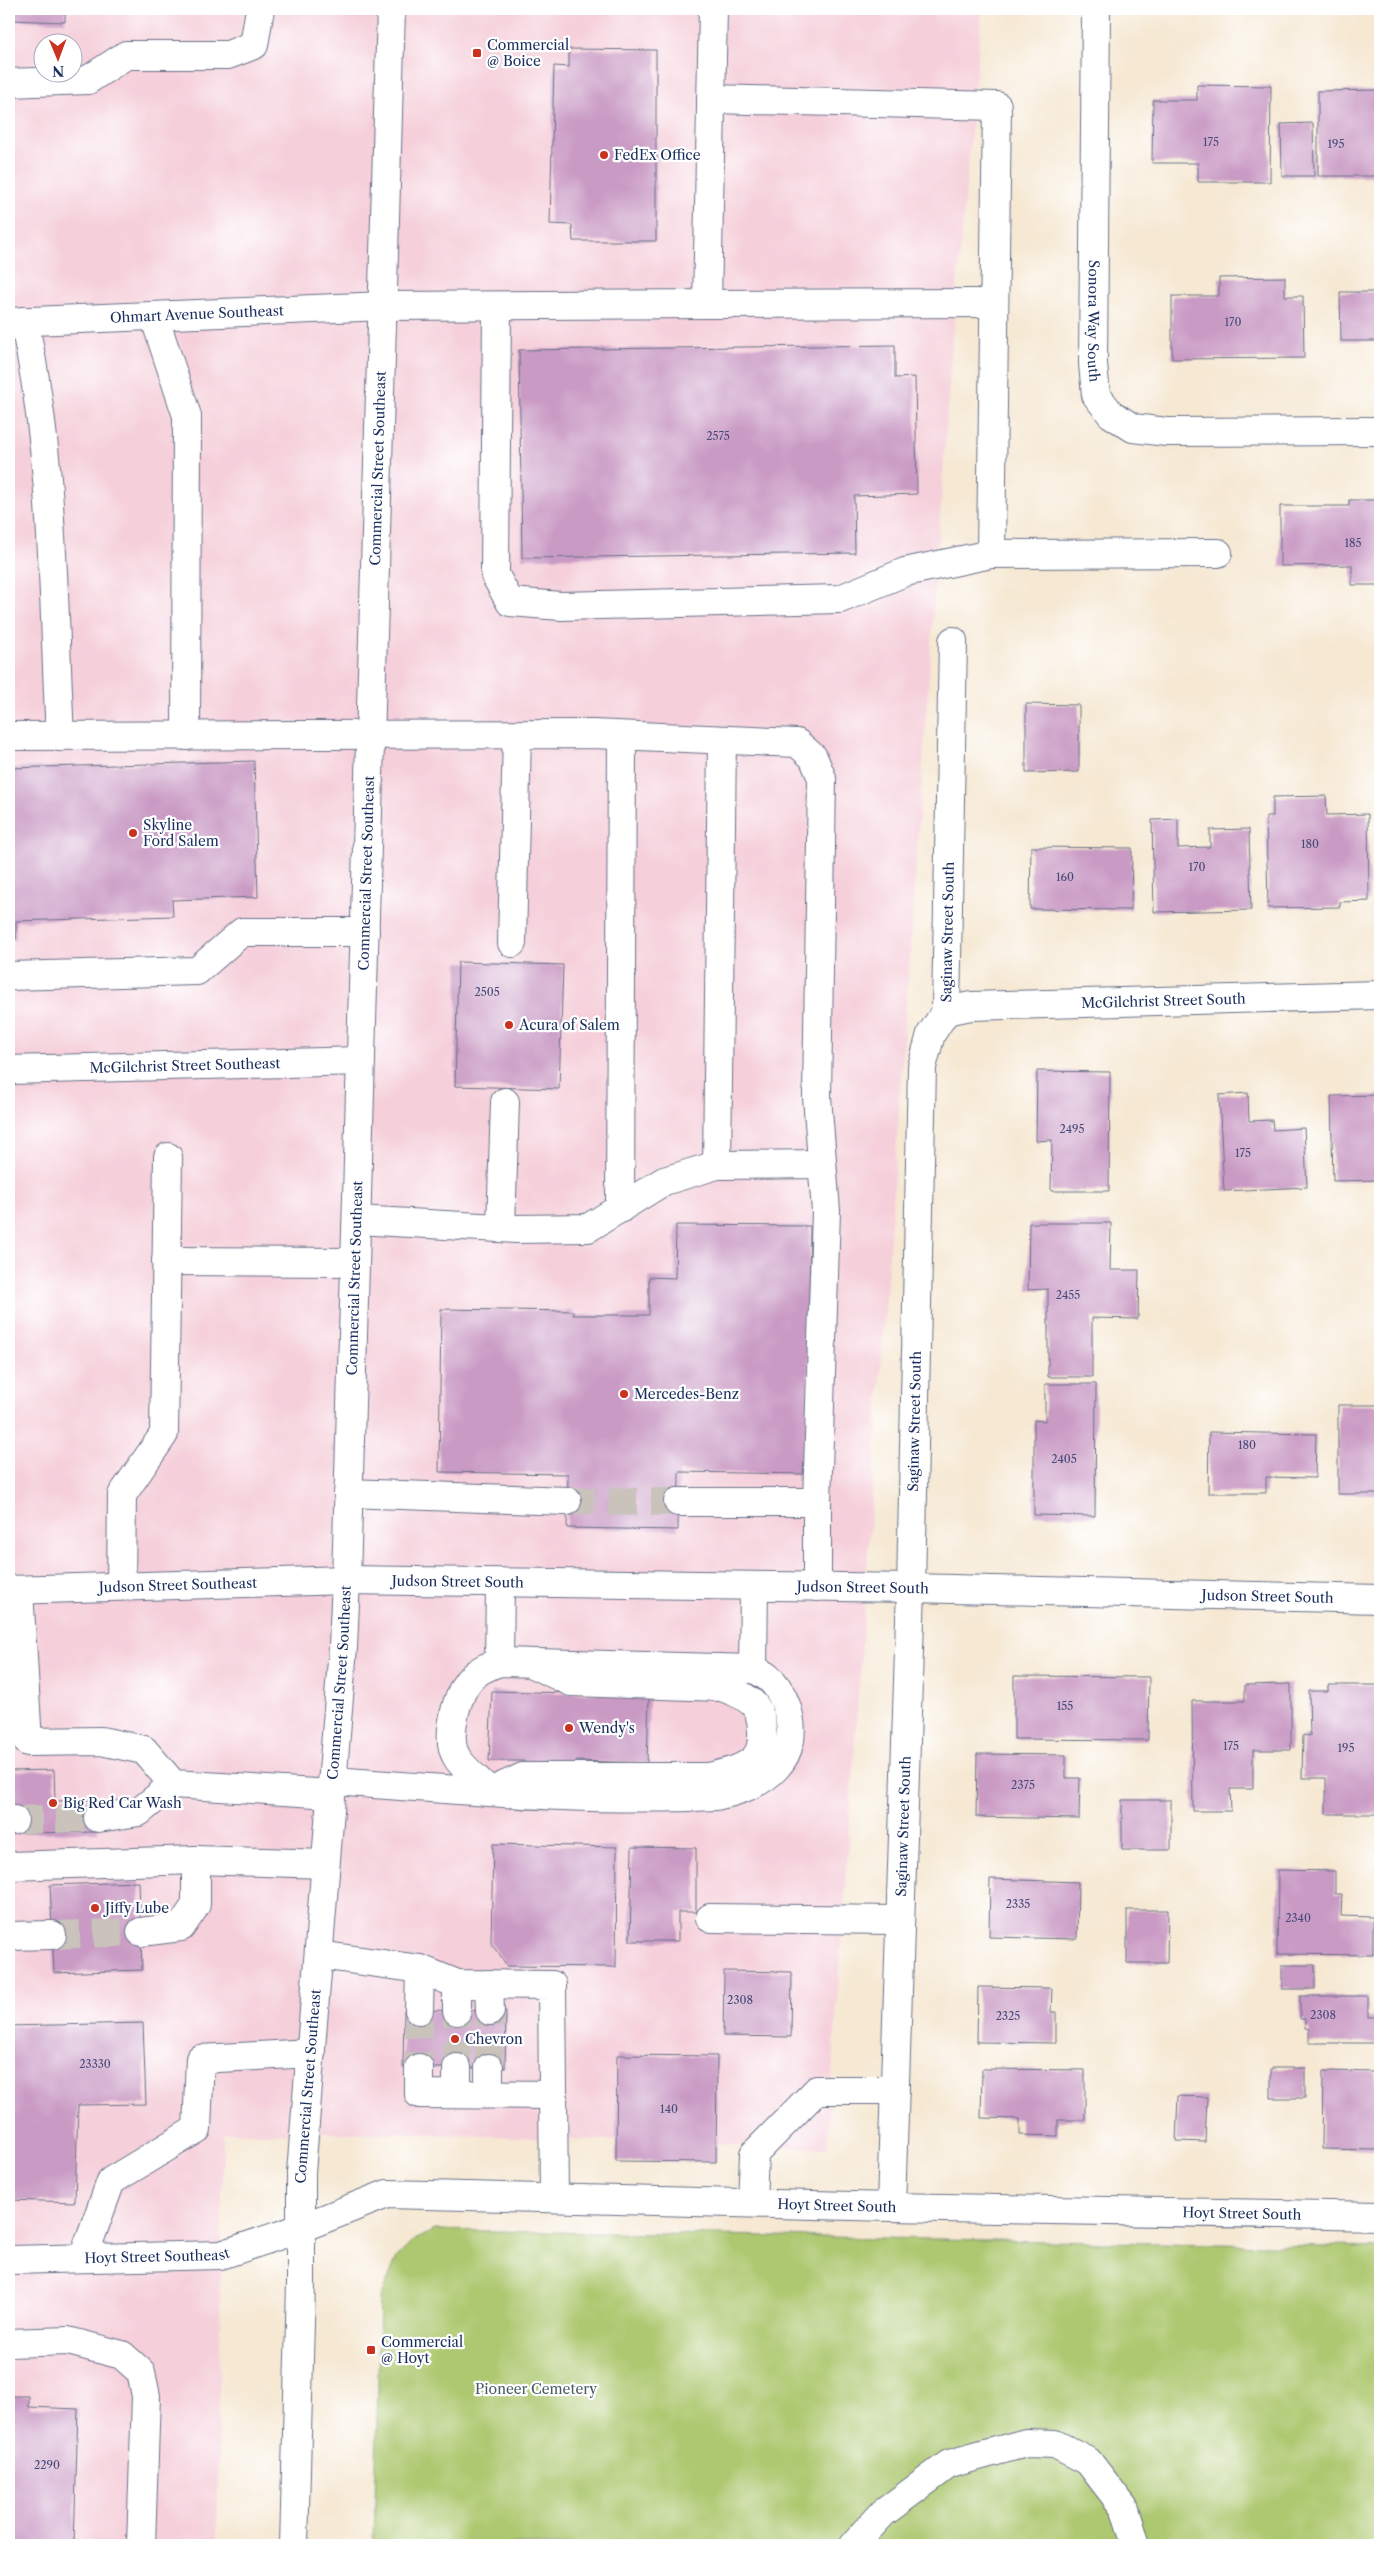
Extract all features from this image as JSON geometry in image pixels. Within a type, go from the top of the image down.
[{"type":"street","points":[[9,82],[88,80],[126,55],[228,55],[254,45],[260,9]]},
{"type":"street","name":"Commercial Street Southeast","points":[[294,2545],[301,2173],[332,1787],[346,1580],[384,306],[391,9]]},
{"type":"street","points":[[707,304],[713,9]]},
{"type":"street","name":"Sonora Way South","points":[[1096,9],[1093,364],[1096,395],[1110,414],[1133,428],[1168,432],[1380,431]]},
{"type":"street","points":[[710,100],[997,106],[991,554]]},
{"type":"street","name":"Ohmart Avenue Southeast","points":[[16,321],[384,306],[994,303]]},
{"type":"street","points":[[497,306],[495,575],[510,602],[561,606],[840,600],[905,572],[991,554],[1218,553]]},
{"type":"street","points":[[154,316],[187,416],[186,736]]},
{"type":"street","points":[[16,321],[33,363],[46,462],[60,737]]},
{"type":"street","name":"Saginaw Street South","points":[[891,2207],[911,1588],[922,1067],[931,1034],[946,1011],[953,640]]},
{"type":"street","points":[[512,943],[517,735]]},
{"type":"street","points":[[9,736],[622,736],[797,744],[813,757],[822,778],[817,1097],[826,1211],[817,1502],[817,1587]]},
{"type":"street","points":[[620,1209],[622,736]]},
{"type":"street","points":[[717,1165],[722,740]]},
{"type":"street","points":[[9,976],[197,970],[242,932],[365,932]]},
{"type":"street","name":"McGilchrist Street South","points":[[946,1011],[971,1006],[1380,995]]},
{"type":"street","name":"McGilchrist Street Southeast","points":[[9,1070],[361,1062]]},
{"type":"street","points":[[501,1228],[505,1102]]},
{"type":"street","points":[[121,1586],[122,1495],[164,1434],[168,1157]]},
{"type":"street","points":[[357,1220],[501,1228],[588,1228],[664,1181],[717,1165],[822,1164]]},
{"type":"street","points":[[166,1261],[355,1262]]},
{"type":"street","points":[[348,1493],[567,1501]]},
{"type":"street","points":[[678,1502],[817,1502]]},
{"type":"street","name":"Judson Street South","points":[[346,1580],[911,1588],[1380,1599]]},
{"type":"street","name":"Judson Street Southeast","points":[[14,1590],[346,1580]]},
{"type":"street","points":[[499,1662],[500,1582]]},
{"type":"street","points":[[753,1669],[754,1586]]},
{"type":"street","points":[[14,1590],[18,1743],[101,1741],[144,1750],[172,1784]]},
{"type":"street","points":[[98,1818],[139,1812],[172,1784],[332,1787],[490,1792],[690,1797],[737,1792],[775,1770],[787,1754],[791,1738],[789,1715],[782,1695],[774,1682],[765,1674],[753,1669],[499,1662],[482,1669],[470,1678],[456,1706],[451,1730],[455,1756],[490,1792]]},
{"type":"street","points":[[490,1792],[523,1777],[709,1777],[733,1772],[749,1762],[756,1756],[761,1744],[760,1719],[755,1706],[739,1694],[722,1687],[571,1682],[530,1663]]},
{"type":"street","points":[[9,1866],[196,1860],[325,1864]]},
{"type":"street","points":[[140,1932],[180,1928],[196,1905],[196,1860]]},
{"type":"street","points":[[710,1918],[900,1920]]},
{"type":"street","points":[[9,1936],[52,1935]]},
{"type":"street","points":[[319,1955],[420,1969],[457,1984],[552,1985],[554,2198]]},
{"type":"street","points":[[419,2010],[420,1969]]},
{"type":"street","points":[[457,1984],[457,2011]]},
{"type":"street","points":[[489,1984],[490,2011]]},
{"type":"street","points":[[82,2258],[111,2181],[197,2129],[200,2059],[311,2053]]},
{"type":"street","points":[[419,2081],[489,2081],[553,2094]]},
{"type":"street","points":[[752,2203],[754,2154],[817,2090],[895,2090]]},
{"type":"street","name":"Hoyt Street South","points":[[301,2228],[387,2194],[891,2207],[1380,2216]]},
{"type":"street","name":"Hoyt Street Southeast","points":[[9,2260],[221,2255],[301,2228]]},
{"type":"street","points":[[9,2343],[68,2342],[122,2355],[141,2372],[146,2396],[141,2545]]},
{"type":"street","points":[[854,2545],[884,2513],[949,2464],[1026,2442],[1055,2444],[1088,2461],[1124,2508],[1136,2545]]},
{"type":"shaded area","points":[[9,9],[982,9],[952,344],[827,2148],[403,2133],[223,2133],[217,2545],[9,2545]]},
{"type":"green space","name":"Pioneer Cemetery","points":[[435,2230],[1380,2247],[1380,2545],[374,2545],[380,2299],[397,2257],[414,2240]]},
{"type":"building","points":[[9,9],[65,9],[65,22],[9,20]]},
{"type":"building","name":"FedEx Office","points":[[569,49],[656,50],[656,241],[573,241],[572,225],[550,224],[554,66],[569,67]]},
{"type":"building","points":[[1197,85],[1271,86],[1270,182],[1198,182],[1198,163],[1152,163],[1153,100],[1197,100]]},
{"type":"building","points":[[1380,90],[1380,176],[1318,176],[1318,91]]},
{"type":"building","points":[[1313,123],[1314,176],[1282,176],[1281,124]]},
{"type":"building","points":[[1285,277],[1285,296],[1303,296],[1304,358],[1172,359],[1172,296],[1219,296],[1219,278]]},
{"type":"building","points":[[1378,279],[1380,279],[1380,360],[1378,360],[1378,341],[1341,341],[1340,292],[1378,292]]},
{"type":"building","points":[[895,345],[895,378],[915,377],[917,494],[854,496],[855,553],[522,558],[519,350]]},
{"type":"building","points":[[1349,500],[1380,500],[1380,585],[1352,585],[1352,565],[1280,566],[1280,506],[1349,506]]},
{"type":"building","points":[[1026,704],[1079,705],[1079,772],[1026,773]]},
{"type":"building","name":"Skyline Ford Salem","points":[[254,761],[258,897],[172,900],[173,916],[16,921],[16,939],[9,940],[9,768]]},
{"type":"building","points":[[1326,796],[1327,815],[1368,814],[1369,901],[1340,902],[1340,907],[1268,908],[1266,816],[1273,816],[1273,797]]},
{"type":"building","points":[[1178,819],[1178,848],[1210,847],[1210,830],[1249,829],[1251,910],[1154,912],[1152,820]]},
{"type":"building","points":[[1031,847],[1132,848],[1131,910],[1030,909]]},
{"type":"building","name":"Acura of Salem","points":[[458,962],[563,965],[559,1089],[455,1086]]},
{"type":"building","points":[[1037,1071],[1110,1072],[1109,1191],[1051,1191],[1052,1140],[1036,1141]]},
{"type":"building","points":[[1248,1093],[1249,1121],[1272,1120],[1273,1130],[1304,1128],[1307,1187],[1224,1191],[1219,1095]]},
{"type":"building","points":[[1380,1095],[1380,1180],[1333,1181],[1331,1096]]},
{"type":"building","points":[[1029,1223],[1111,1223],[1110,1270],[1139,1270],[1138,1319],[1092,1318],[1092,1377],[1048,1377],[1048,1289],[1028,1290]]},
{"type":"building","name":"Mercedes-Benz","points":[[676,1225],[810,1226],[807,1474],[679,1472],[678,1530],[567,1528],[568,1474],[439,1472],[441,1309],[573,1311],[573,1315],[649,1315],[649,1277],[675,1278]]},
{"type":"building","points":[[1045,1384],[1096,1384],[1095,1516],[1034,1515],[1034,1420],[1045,1421]]},
{"type":"building","points":[[1338,1405],[1380,1405],[1380,1494],[1338,1494]]},
{"type":"building","points":[[1209,1432],[1316,1434],[1315,1478],[1266,1477],[1266,1493],[1208,1493]]},
{"type":"building","points":[[1014,1676],[1149,1677],[1148,1740],[1014,1739]]},
{"type":"building","points":[[1291,1684],[1291,1750],[1253,1750],[1253,1789],[1230,1789],[1231,1811],[1193,1811],[1192,1701],[1245,1701],[1245,1685]]},
{"type":"building","points":[[1328,1685],[1380,1685],[1380,1814],[1326,1814],[1326,1778],[1302,1778],[1303,1735],[1310,1736],[1309,1691],[1328,1691]]},
{"type":"building","name":"Wendy's","points":[[492,1691],[649,1695],[647,1763],[576,1761],[576,1770],[522,1768],[524,1761],[489,1761]]},
{"type":"building","points":[[977,1754],[1066,1755],[1066,1778],[1080,1778],[1079,1819],[976,1817]]},
{"type":"building","name":"Big Red Car Wash","points":[[54,1770],[55,1801],[98,1800],[98,1832],[14,1833],[13,1805],[9,1805],[9,1771]]},
{"type":"building","points":[[1122,1800],[1171,1800],[1171,1850],[1122,1850]]},
{"type":"building","points":[[493,1844],[617,1847],[616,1967],[507,1966],[491,1943]]},
{"type":"building","points":[[632,1847],[696,1848],[696,1912],[678,1912],[678,1941],[630,1941]]},
{"type":"building","points":[[1278,1870],[1335,1871],[1335,1894],[1342,1894],[1341,1916],[1373,1917],[1373,1955],[1277,1954]]},
{"type":"building","points":[[990,1879],[1078,1882],[1077,1939],[989,1937]]},
{"type":"building","name":"Jiffy Lube","points":[[139,1882],[142,1970],[54,1973],[50,1885]]},
{"type":"building","points":[[1127,1910],[1168,1910],[1167,1963],[1127,1963]]},
{"type":"building","points":[[1282,1965],[1315,1965],[1315,1989],[1282,1989]]},
{"type":"building","points":[[724,1971],[792,1972],[791,2037],[723,2036]]},
{"type":"building","points":[[978,1987],[1052,1988],[1051,2012],[1056,2012],[1056,2043],[977,2042]]},
{"type":"building","points":[[1300,1996],[1368,1996],[1368,2017],[1380,2017],[1380,2043],[1309,2043],[1309,2029],[1305,2028],[1305,2019],[1300,2019]]},
{"type":"building","name":"Chevron","points":[[404,2010],[506,2011],[505,2068],[403,2068]]},
{"type":"building","points":[[143,2023],[146,2104],[78,2105],[75,2202],[9,2200],[9,2026]]},
{"type":"building","points":[[617,2055],[717,2056],[716,2162],[616,2161]]},
{"type":"building","points":[[1271,2068],[1305,2068],[1305,2098],[1271,2098]]},
{"type":"building","points":[[982,2069],[1085,2070],[1085,2120],[1058,2120],[1058,2136],[1020,2135],[1020,2119],[981,2118]]},
{"type":"building","points":[[1323,2071],[1376,2072],[1375,2087],[1379,2087],[1378,2150],[1322,2149]]},
{"type":"building","points":[[1178,2096],[1207,2097],[1205,2142],[1176,2141]]},
{"type":"building","points":[[9,2396],[29,2396],[29,2407],[78,2409],[74,2545],[9,2545]]},
{"type":"tunnel","points":[[567,1501],[678,1502]]},
{"type":"tunnel","points":[[14,1820],[98,1818]]},
{"type":"tunnel","points":[[52,1935],[141,1932]]},
{"type":"tunnel","points":[[419,2010],[419,2068]]},
{"type":"tunnel","points":[[457,2011],[457,2068]]},
{"type":"tunnel","points":[[489,2068],[490,2011]]},
{"type":"place","name":"Commercial @ Boice","points":[[477,53]]},
{"type":"place","name":"FedEx Office","points":[[604,155]]},
{"type":"place","name":"Skyline Ford Salem","points":[[133,833]]},
{"type":"place","name":"Acura of Salem","points":[[509,1025]]},
{"type":"place","name":"Mercedes-Benz","points":[[624,1394]]},
{"type":"place","name":"Wendy's","points":[[569,1728]]},
{"type":"place","name":"Big Red Car Wash","points":[[53,1803]]},
{"type":"place","name":"Jiffy Lube","points":[[95,1908]]},
{"type":"place","name":"Chevron","points":[[455,2039]]},
{"type":"place","name":"Commercial @ Hoyt","points":[[371,2350]]}]
